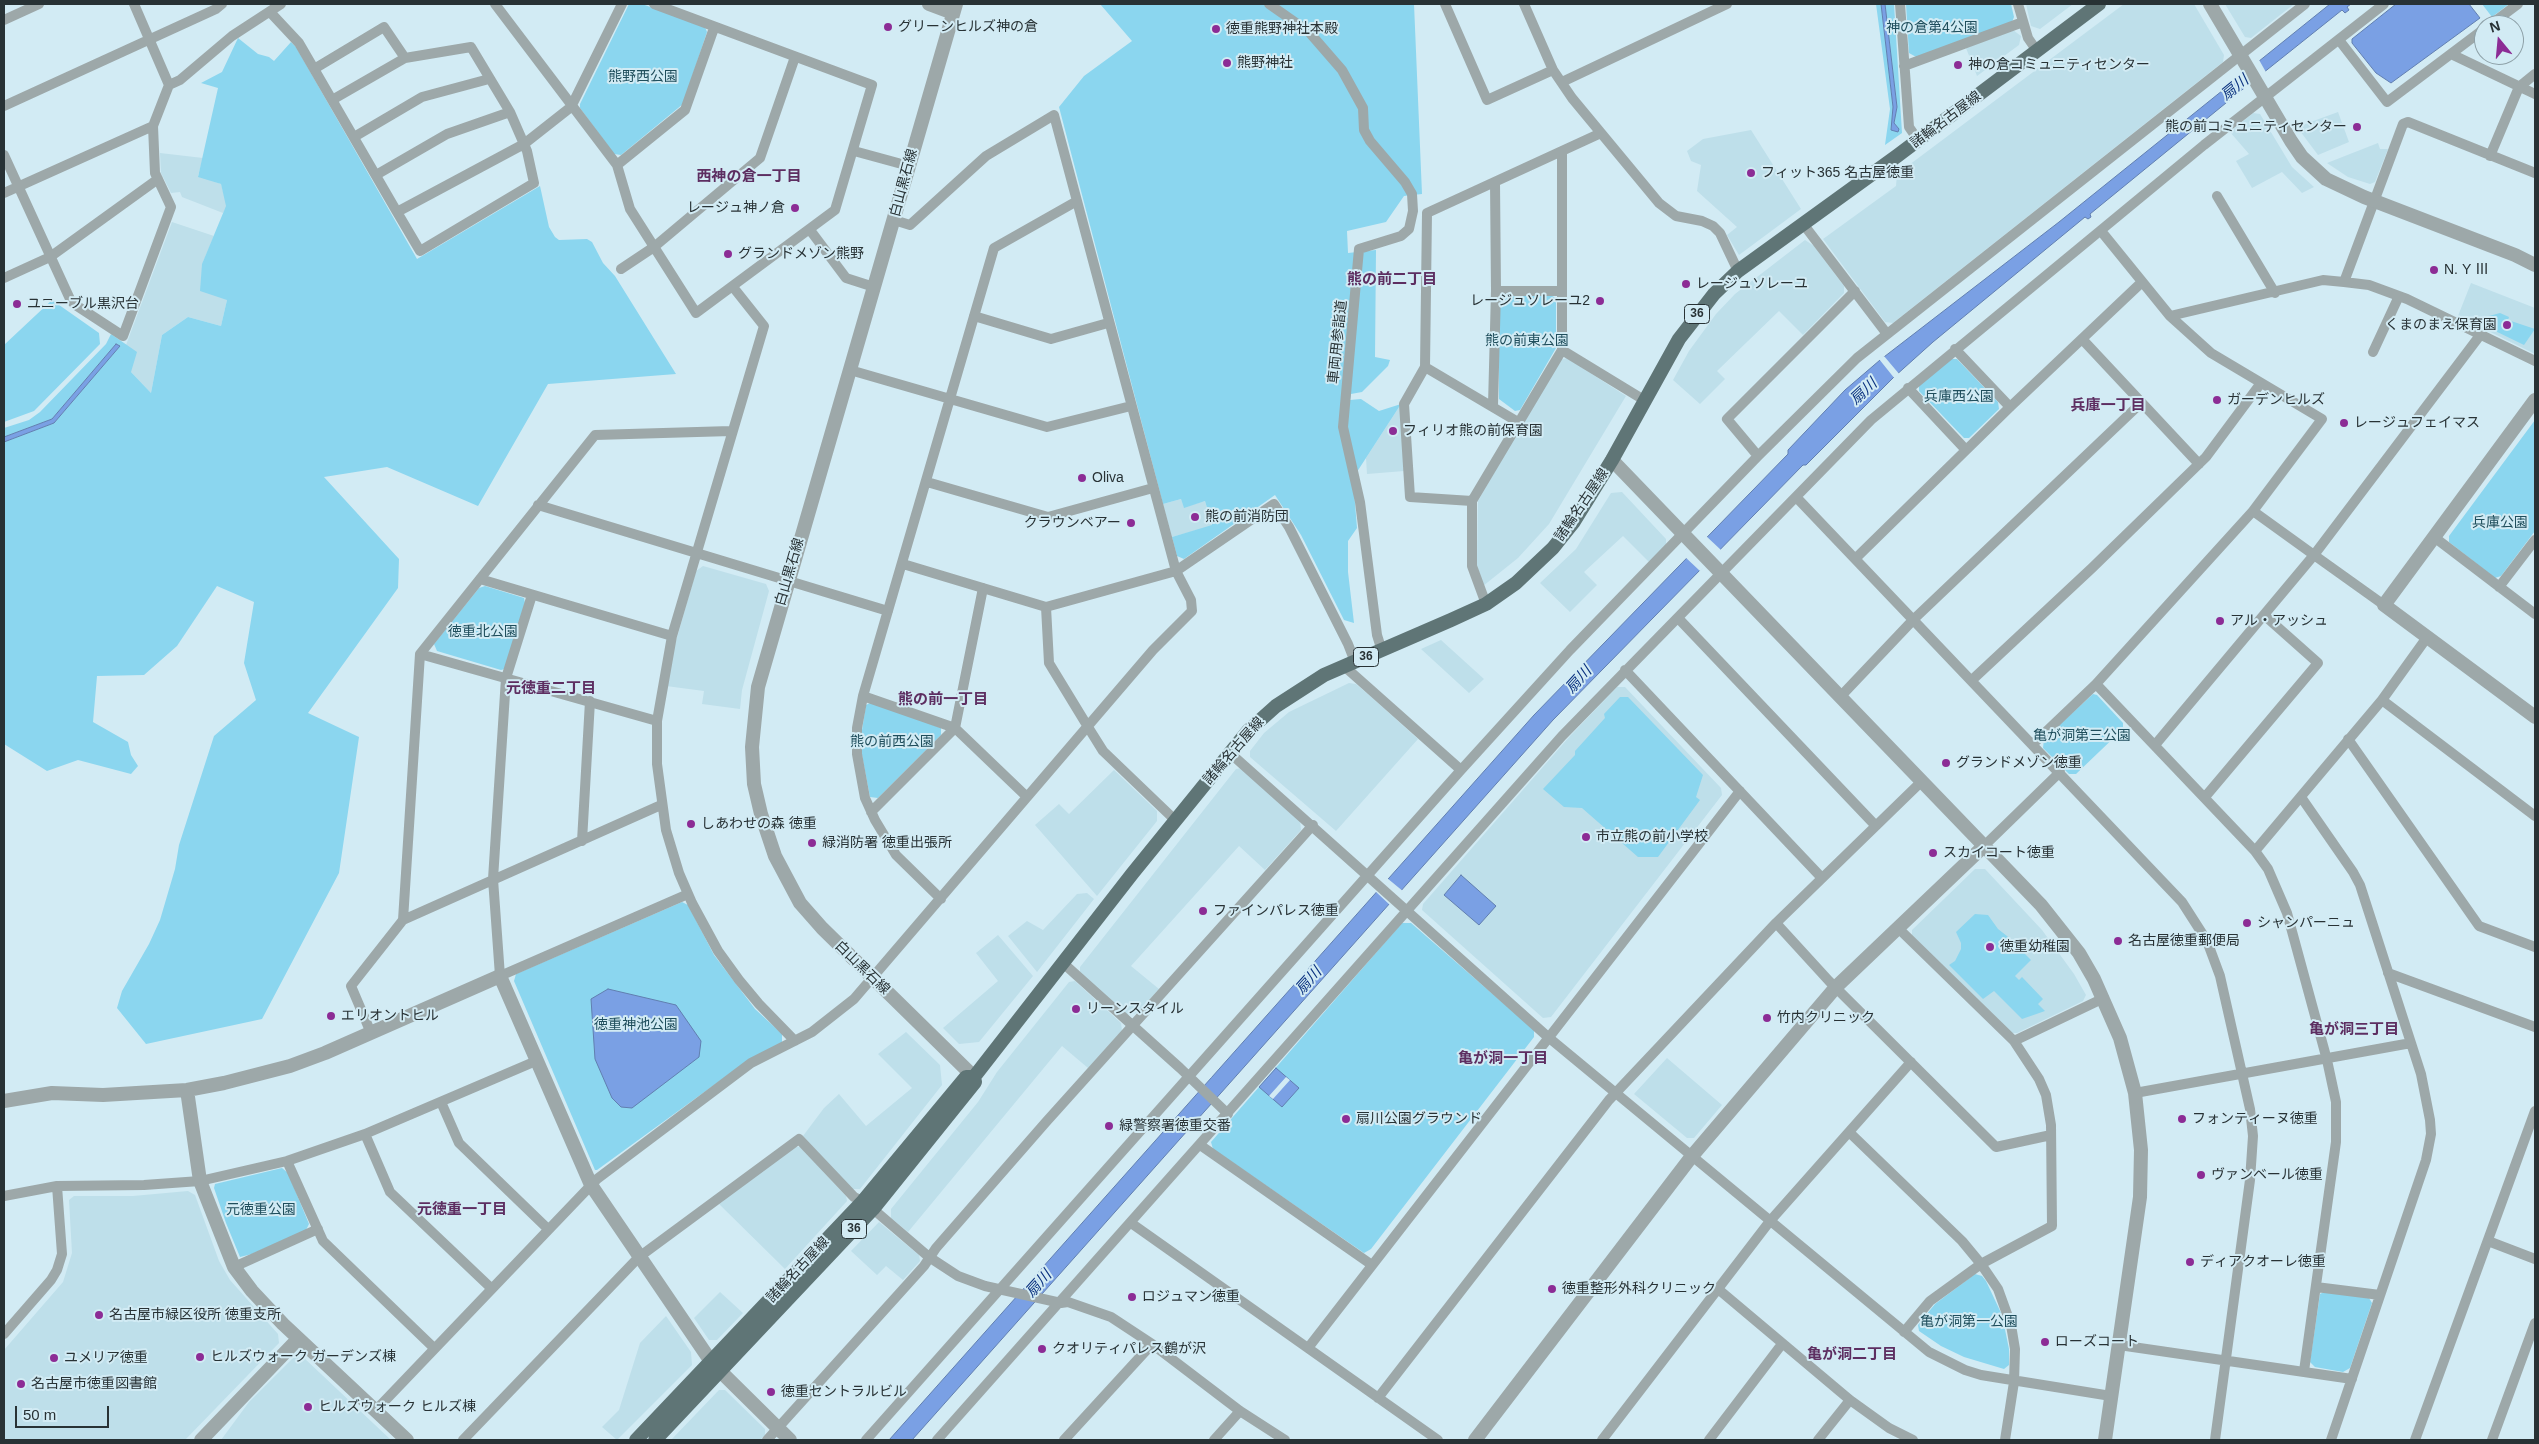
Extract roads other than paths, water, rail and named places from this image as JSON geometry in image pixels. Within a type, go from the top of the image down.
[{"type":"main road","name":"諸輪名古屋線","points":[[655,1440],[716,1368],[868,1205],[966,1077],[974,1077],[1175,820],[1230,753],[1263,717],[1282,702],[1324,675],[1486,604],[1516,583],[1559,541],[1573,523],[1612,460],[1679,339],[1695,316],[1738,271],[1804,225],[2099,4]]},
{"type":"main road","name":"諸輪名古屋線","points":[[636,1440],[716,1368]]},
{"type":"street","points":[[4,20],[39,4]]},
{"type":"street","points":[[4,155],[50,257],[74,304],[123,336],[171,207],[155,173],[153,126],[169,85],[134,4]]},
{"type":"street","points":[[4,106],[151,40],[216,9],[222,4]]},
{"type":"street","points":[[169,85],[180,80],[232,36],[281,4]]},
{"type":"street","points":[[495,4],[571,107],[617,165],[630,209],[696,313],[835,210],[872,85],[714,28],[669,6],[654,4]]},
{"type":"street","points":[[397,212],[524,144],[571,107],[622,4]]},
{"type":"street","points":[[929,4],[955,8]]},
{"type":"street","name":"車両用参詣道","points":[[1269,4],[1309,32],[1342,70],[1363,108],[1364,130],[1367,136],[1377,151],[1405,182],[1412,194],[1413,211],[1409,229],[1401,236],[1359,248],[1343,427],[1360,502],[1377,635],[1382,651]]},
{"type":"street","points":[[1445,4],[1487,100],[1554,70]]},
{"type":"street","points":[[1526,4],[1554,70],[1572,98],[1657,201],[1668,211],[1683,218],[1702,221],[1713,226],[1720,233],[1738,271]]},
{"type":"street","points":[[1562,82],[1727,4]]},
{"type":"street","points":[[1900,4],[1909,127],[1918,140]]},
{"type":"street","points":[[2018,4],[2028,38],[2038,51]]},
{"type":"street","points":[[2210,4],[2290,141],[2315,170],[2326,179],[2374,201],[2535,265]]},
{"type":"street","points":[[866,1440],[1461,770],[1570,650],[1758,456],[1857,358],[2119,150],[2244,61],[2305,4]]},
{"type":"street","points":[[937,1440],[1061,1303],[1562,736],[1624,670],[1797,498],[1860,430],[1955,349],[2264,98],[2384,4]]},
{"type":"street","points":[[2503,15],[2518,4]]},
{"type":"street","name":"白山黒石線","points":[[955,8],[756,694],[752,747],[754,784],[775,856],[800,903],[822,928],[974,1077]]},
{"type":"street","points":[[270,12],[299,43],[314,69],[354,138],[376,175],[397,212],[420,251],[534,183],[524,144],[510,112],[470,47],[405,58],[332,100]]},
{"type":"street","points":[[1904,66],[2023,22]]},
{"type":"street","points":[[314,69],[384,27],[405,58]]},
{"type":"street","points":[[617,165],[685,110],[714,28]]},
{"type":"street","points":[[2339,40],[2387,102],[2474,37]]},
{"type":"street","points":[[2451,54],[2535,94]]},
{"type":"street","points":[[621,269],[654,247],[760,158],[795,57]]},
{"type":"street","points":[[2490,156],[2519,87],[2535,74]]},
{"type":"street","points":[[354,138],[422,97],[489,79]]},
{"type":"street","points":[[376,175],[447,134],[510,112]]},
{"type":"street","points":[[376,1410],[591,1185],[751,1063],[812,1032],[854,999],[941,900],[1153,650],[1192,611],[1191,600],[1176,571],[1108,323],[1054,115],[986,156],[910,225],[894,220]]},
{"type":"street","points":[[2344,282],[2403,124],[2408,122],[2535,173]]},
{"type":"street","points":[[4,193],[153,126]]},
{"type":"street","points":[[1472,501],[1410,497],[1404,404],[1425,367],[1427,213],[1601,133]]},
{"type":"street","points":[[854,151],[909,166]]},
{"type":"street","points":[[1486,604],[1472,566],[1472,501],[1562,350],[1562,151]]},
{"type":"street","points":[[4,278],[50,257],[158,179]]},
{"type":"street","points":[[1493,405],[1496,291],[1495,182]]},
{"type":"street","points":[[2218,196],[2275,292]]},
{"type":"street","points":[[941,900],[896,855],[871,812],[860,776],[857,754],[857,728],[863,696],[994,248],[1077,200]]},
{"type":"street","points":[[1804,225],[1887,334]]},
{"type":"street","points":[[810,230],[846,278],[874,287]]},
{"type":"street","points":[[2033,744],[2096,684],[2253,511],[2322,419],[2211,352],[2170,316],[2101,231]]},
{"type":"street","points":[[2170,316],[2323,280],[2369,284],[2481,334],[2535,361]]},
{"type":"street","points":[[1856,558],[2010,407],[2142,282]]},
{"type":"street","points":[[733,287],[764,326],[695,553],[672,636],[657,721],[657,764],[661,806],[672,851],[688,894],[718,951],[739,980],[759,1004],[796,1041]]},
{"type":"street","points":[[1496,291],[1561,291]]},
{"type":"street","points":[[1758,456],[1727,419],[1855,291]]},
{"type":"street","points":[[2373,352],[2399,296]]},
{"type":"street","points":[[974,316],[1051,338],[1108,323]]},
{"type":"street","points":[[2155,745],[2314,556],[2481,334]]},
{"type":"street","points":[[2082,339],[2140,404],[2199,464]]},
{"type":"street","points":[[1955,349],[2010,407]]},
{"type":"street","points":[[1562,350],[1644,400]]},
{"type":"street","points":[[1425,367],[1493,405],[1518,422]]},
{"type":"street","points":[[850,370],[1047,427],[1131,406]]},
{"type":"street","points":[[1972,680],[2199,464],[2261,383]]},
{"type":"street","points":[[1908,388],[1966,450]]},
{"type":"street","points":[[2384,605],[2535,400]]},
{"type":"street","points":[[1841,696],[1914,619],[2140,404]]},
{"type":"street","points":[[403,920],[420,654],[595,434],[731,432]]},
{"type":"street","points":[[1612,460],[1722,571],[2055,921],[2078,953],[2104,998],[2120,1038],[2140,1126],[2140,1197],[2105,1440]]},
{"type":"street","points":[[927,482],[1048,517],[1153,488]]},
{"type":"street","points":[[1797,498],[2182,902],[2208,941],[2220,976],[2250,1109],[2252,1156],[2224,1361],[2216,1440]]},
{"type":"street","points":[[903,564],[1046,607],[1176,571],[1274,504],[1348,644],[1349,664],[1461,770]]},
{"type":"street","points":[[538,505],[787,582],[888,611]]},
{"type":"street","points":[[2253,511],[2428,636],[2535,717]]},
{"type":"street","points":[[2434,537],[2535,614]]},
{"type":"street","points":[[2499,587],[2535,540]]},
{"type":"street","points":[[480,579],[672,636]]},
{"type":"street","points":[[871,812],[955,728],[984,588]]},
{"type":"street","points":[[532,595],[506,678],[493,879],[500,976],[591,1185],[716,1368],[790,1440]]},
{"type":"street","points":[[1046,607],[1049,663],[1088,728],[1103,752],[1175,820]]},
{"type":"street","points":[[2205,797],[2318,663],[2264,615]]},
{"type":"street","points":[[1678,618],[1875,825]]},
{"type":"street","points":[[2256,851],[2382,700],[2428,636]]},
{"type":"street","points":[[420,654],[657,721]]},
{"type":"street","points":[[1624,670],[1821,877]]},
{"type":"street","points":[[2096,684],[2256,851],[2268,869],[2283,901],[2327,1060],[2336,1102],[2336,1142],[2304,1371]]},
{"type":"street","points":[[863,696],[955,728],[1027,797]]},
{"type":"street","points":[[2382,700],[2535,816]]},
{"type":"street","points":[[582,841],[590,701]]},
{"type":"street","points":[[2348,739],[2479,926],[2535,947]]},
{"type":"street","points":[[1230,753],[1369,875],[1548,1037],[1929,1352],[1958,1367],[2014,1382],[2111,1396]]},
{"type":"street","points":[[1475,1440],[1692,1156],[1836,986],[2060,772]]},
{"type":"street","points":[[1378,1398],[1615,1093],[1821,877],[1922,782]]},
{"type":"street","points":[[1308,1348],[1740,791]]},
{"type":"street","points":[[2300,796],[2353,872],[2411,1044],[2429,1105],[2431,1134],[2426,1160],[2331,1440]]},
{"type":"street","points":[[371,1033],[351,986],[403,920],[661,806]]},
{"type":"street","points":[[767,1440],[924,1266],[929,1257],[1132,1025],[1313,825]]},
{"type":"street","points":[[4,1100],[52,1093],[103,1095],[187,1090],[224,1083],[290,1066],[371,1033],[688,894]]},
{"type":"street","points":[[1776,923],[1996,1147],[2051,1135]]},
{"type":"street","points":[[1898,928],[2014,1041],[2031,1063],[2046,1095],[2051,1135],[2052,1226],[1981,1264],[1930,1301],[1904,1332]]},
{"type":"street","points":[[1063,963],[1228,1114]]},
{"type":"street","points":[[2388,973],[2535,1027]]},
{"type":"street","points":[[2014,1041],[2104,998]]},
{"type":"street","points":[[2134,1093],[2411,1044]]},
{"type":"street","points":[[4,1196],[57,1186],[144,1185],[200,1180],[287,1160],[364,1134],[536,1061]]},
{"type":"street","points":[[1602,1440],[1770,1221],[1911,1062]]},
{"type":"street","points":[[187,1090],[200,1180],[234,1267],[252,1291],[298,1339],[407,1440]]},
{"type":"street","points":[[441,1102],[459,1143],[548,1229]]},
{"type":"street","points":[[2415,1440],[2535,1112]]},
{"type":"street","points":[[1850,1132],[1962,1240],[1998,1289],[2011,1325],[2015,1349],[2014,1382],[2005,1440]]},
{"type":"street","points":[[364,1134],[390,1192],[491,1288]]},
{"type":"street","points":[[463,1440],[639,1257],[799,1139],[854,1197],[868,1205],[929,1257],[958,1276],[999,1289],[1061,1303],[1068,1302],[1111,1317],[1152,1344],[1240,1411],[1285,1440]]},
{"type":"street","points":[[1200,1145],[1372,1265]]},
{"type":"street","points":[[287,1160],[323,1241],[434,1348]]},
{"type":"street","points":[[4,1334],[52,1280],[57,1270],[62,1254],[57,1186]]},
{"type":"street","points":[[1131,1223],[1438,1440]]},
{"type":"street","points":[[234,1267],[318,1229]]},
{"type":"street","points":[[2488,1241],[2535,1259]]},
{"type":"street","points":[[2316,1287],[2380,1295]]},
{"type":"street","points":[[1718,1289],[1850,1400],[1889,1428],[1913,1440]]},
{"type":"street","points":[[2492,1440],[2535,1323]]},
{"type":"street","points":[[201,1440],[298,1339]]},
{"type":"street","points":[[1064,1440],[1152,1344]]},
{"type":"street","points":[[1709,1440],[1782,1344]]},
{"type":"street","points":[[2119,1345],[2352,1379]]},
{"type":"street","points":[[1818,1440],[1850,1400]]},
{"type":"street","points":[[1214,1440],[1240,1411]]},
{"type":"water","points":[[1881,4],[1885,4],[1897,107],[1894,123],[1899,129],[1898,132],[1891,130],[1893,107]]},
{"type":"water","name":"扇川","points":[[2330,4],[2351,4],[2347,7],[2349,10],[2345,13],[2342,10],[2248,85],[2090,214],[2091,217],[2088,219],[2085,217],[1933,342],[1894,377],[1806,465],[1803,465],[1553,720],[912,1440],[889,1440],[1534,715],[1788,454],[1788,450],[1845,390],[1880,360],[2059,222]]},
{"type":"water","points":[[2396,4],[2469,4],[2478,15],[2474,15],[2474,22],[2391,83],[2376,73],[2352,43],[2352,39]]},
{"type":"water","points":[[116,344],[120,346],[54,423],[4,442],[4,437],[52,419]]},
{"type":"water","points":[[1461,875],[1496,906],[1479,925],[1444,895]]},
{"type":"water","points":[[608,989],[676,1005],[701,1041],[699,1057],[632,1108],[621,1107],[612,1098],[595,1059],[591,999]]},
{"type":"water","points":[[1276,1068],[1299,1088],[1282,1107],[1259,1087]]},
{"type":"place","name":"グリーンヒルズ神の倉","points":[[888,27]]},
{"type":"place","name":"徳重熊野神社本殿","points":[[1216,29]]},
{"type":"place","name":"熊野神社","points":[[1227,63]]},
{"type":"place","name":"神の倉コミュニティセンター","points":[[1958,65]]},
{"type":"place","name":"熊の前コミュニティセンター","points":[[2357,127]]},
{"type":"place","name":"フィット365 名古屋徳重","points":[[1751,173]]},
{"type":"place","name":"レージュ神ノ倉","points":[[795,208]]},
{"type":"place","name":"グランドメゾン熊野","points":[[728,254]]},
{"type":"place","name":"N. Y Ⅲ","points":[[2434,270]]},
{"type":"place","name":"レージュソレーユ","points":[[1686,284]]},
{"type":"place","name":"レージュソレーユ2","points":[[1600,301]]},
{"type":"place","name":"ユニーブル黒沢台","points":[[17,304]]},
{"type":"place","name":"くまのまえ保育園","points":[[2507,325]]},
{"type":"place","name":"ガーデンヒルズ","points":[[2217,400]]},
{"type":"place","name":"レージュフェイマス","points":[[2344,423]]},
{"type":"place","name":"フィリオ熊の前保育園","points":[[1393,431]]},
{"type":"place","name":"Oliva","points":[[1082,478]]},
{"type":"place","name":"熊の前消防団","points":[[1195,517]]},
{"type":"place","name":"クラウンベアー","points":[[1131,523]]},
{"type":"place","name":"アル・アッシュ","points":[[2220,621]]},
{"type":"place","name":"グランドメゾン徳重","points":[[1946,763]]},
{"type":"place","name":"しあわせの森 徳重","points":[[691,824]]},
{"type":"place","name":"市立熊の前小学校","points":[[1586,837]]},
{"type":"place","name":"緑消防署 徳重出張所","points":[[812,843]]},
{"type":"place","name":"スカイコート徳重","points":[[1933,853]]},
{"type":"place","name":"ファインパレス徳重","points":[[1203,911]]},
{"type":"place","name":"シャンパーニュ","points":[[2247,923]]},
{"type":"place","name":"名古屋徳重郵便局","points":[[2118,941]]},
{"type":"place","name":"徳重幼稚園","points":[[1990,947]]},
{"type":"place","name":"リーンスタイル","points":[[1076,1009]]},
{"type":"place","name":"エリオントヒル","points":[[331,1016]]},
{"type":"place","name":"竹内クリニック","points":[[1767,1018]]},
{"type":"place","name":"扇川公園グラウンド","points":[[1346,1119]]},
{"type":"place","name":"フォンティーヌ徳重","points":[[2182,1119]]},
{"type":"place","name":"緑警察署徳重交番","points":[[1109,1126]]},
{"type":"place","name":"ヴァンベール徳重","points":[[2201,1175]]},
{"type":"place","name":"ディアクオーレ徳重","points":[[2190,1262]]},
{"type":"place","name":"徳重整形外科クリニック","points":[[1552,1289]]},
{"type":"place","name":"ロジュマン徳重","points":[[1132,1297]]},
{"type":"place","name":"名古屋市緑区役所 徳重支所","points":[[99,1315]]},
{"type":"place","name":"ローズコート","points":[[2045,1342]]},
{"type":"place","name":"クオリティパレス鶴が沢","points":[[1042,1349]]},
{"type":"place","name":"ヒルズウォーク ガーデンズ棟","points":[[200,1357]]},
{"type":"place","name":"ユメリア徳重","points":[[54,1358]]},
{"type":"place","name":"名古屋市徳重図書館","points":[[21,1384]]},
{"type":"place","name":"徳重セントラルビル","points":[[771,1392]]},
{"type":"place","name":"ヒルズウォーク ヒルズ棟","points":[[308,1407]]},
{"type":"district","name":"西神の倉一丁目","points":[[749,177]]},
{"type":"district","name":"熊の前二丁目","points":[[1392,280]]},
{"type":"district","name":"兵庫一丁目","points":[[2108,406]]},
{"type":"district","name":"元徳重二丁目","points":[[551,689]]},
{"type":"district","name":"熊の前一丁目","points":[[943,700]]},
{"type":"district","name":"亀が洞三丁目","points":[[2354,1030]]},
{"type":"district","name":"亀が洞一丁目","points":[[1503,1059]]},
{"type":"district","name":"元徳重一丁目","points":[[462,1210]]},
{"type":"district","name":"亀が洞二丁目","points":[[1852,1355]]},
{"type":"park label","name":"神の倉第4公園","points":[[1932,28]]},
{"type":"park label","name":"熊野西公園","points":[[643,77]]},
{"type":"park label","name":"熊の前東公園","points":[[1527,341]]},
{"type":"park label","name":"兵庫西公園","points":[[1959,397]]},
{"type":"park label","name":"兵庫公園","points":[[2500,523]]},
{"type":"park label","name":"徳重北公園","points":[[483,632]]},
{"type":"park label","name":"亀が洞第三公園","points":[[2082,736]]},
{"type":"park label","name":"熊の前西公園","points":[[892,742]]},
{"type":"park label","name":"徳重神池公園","points":[[636,1025]]},
{"type":"park label","name":"元徳重公園","points":[[261,1210]]},
{"type":"park label","name":"亀が洞第一公園","points":[[1969,1322]]}]
